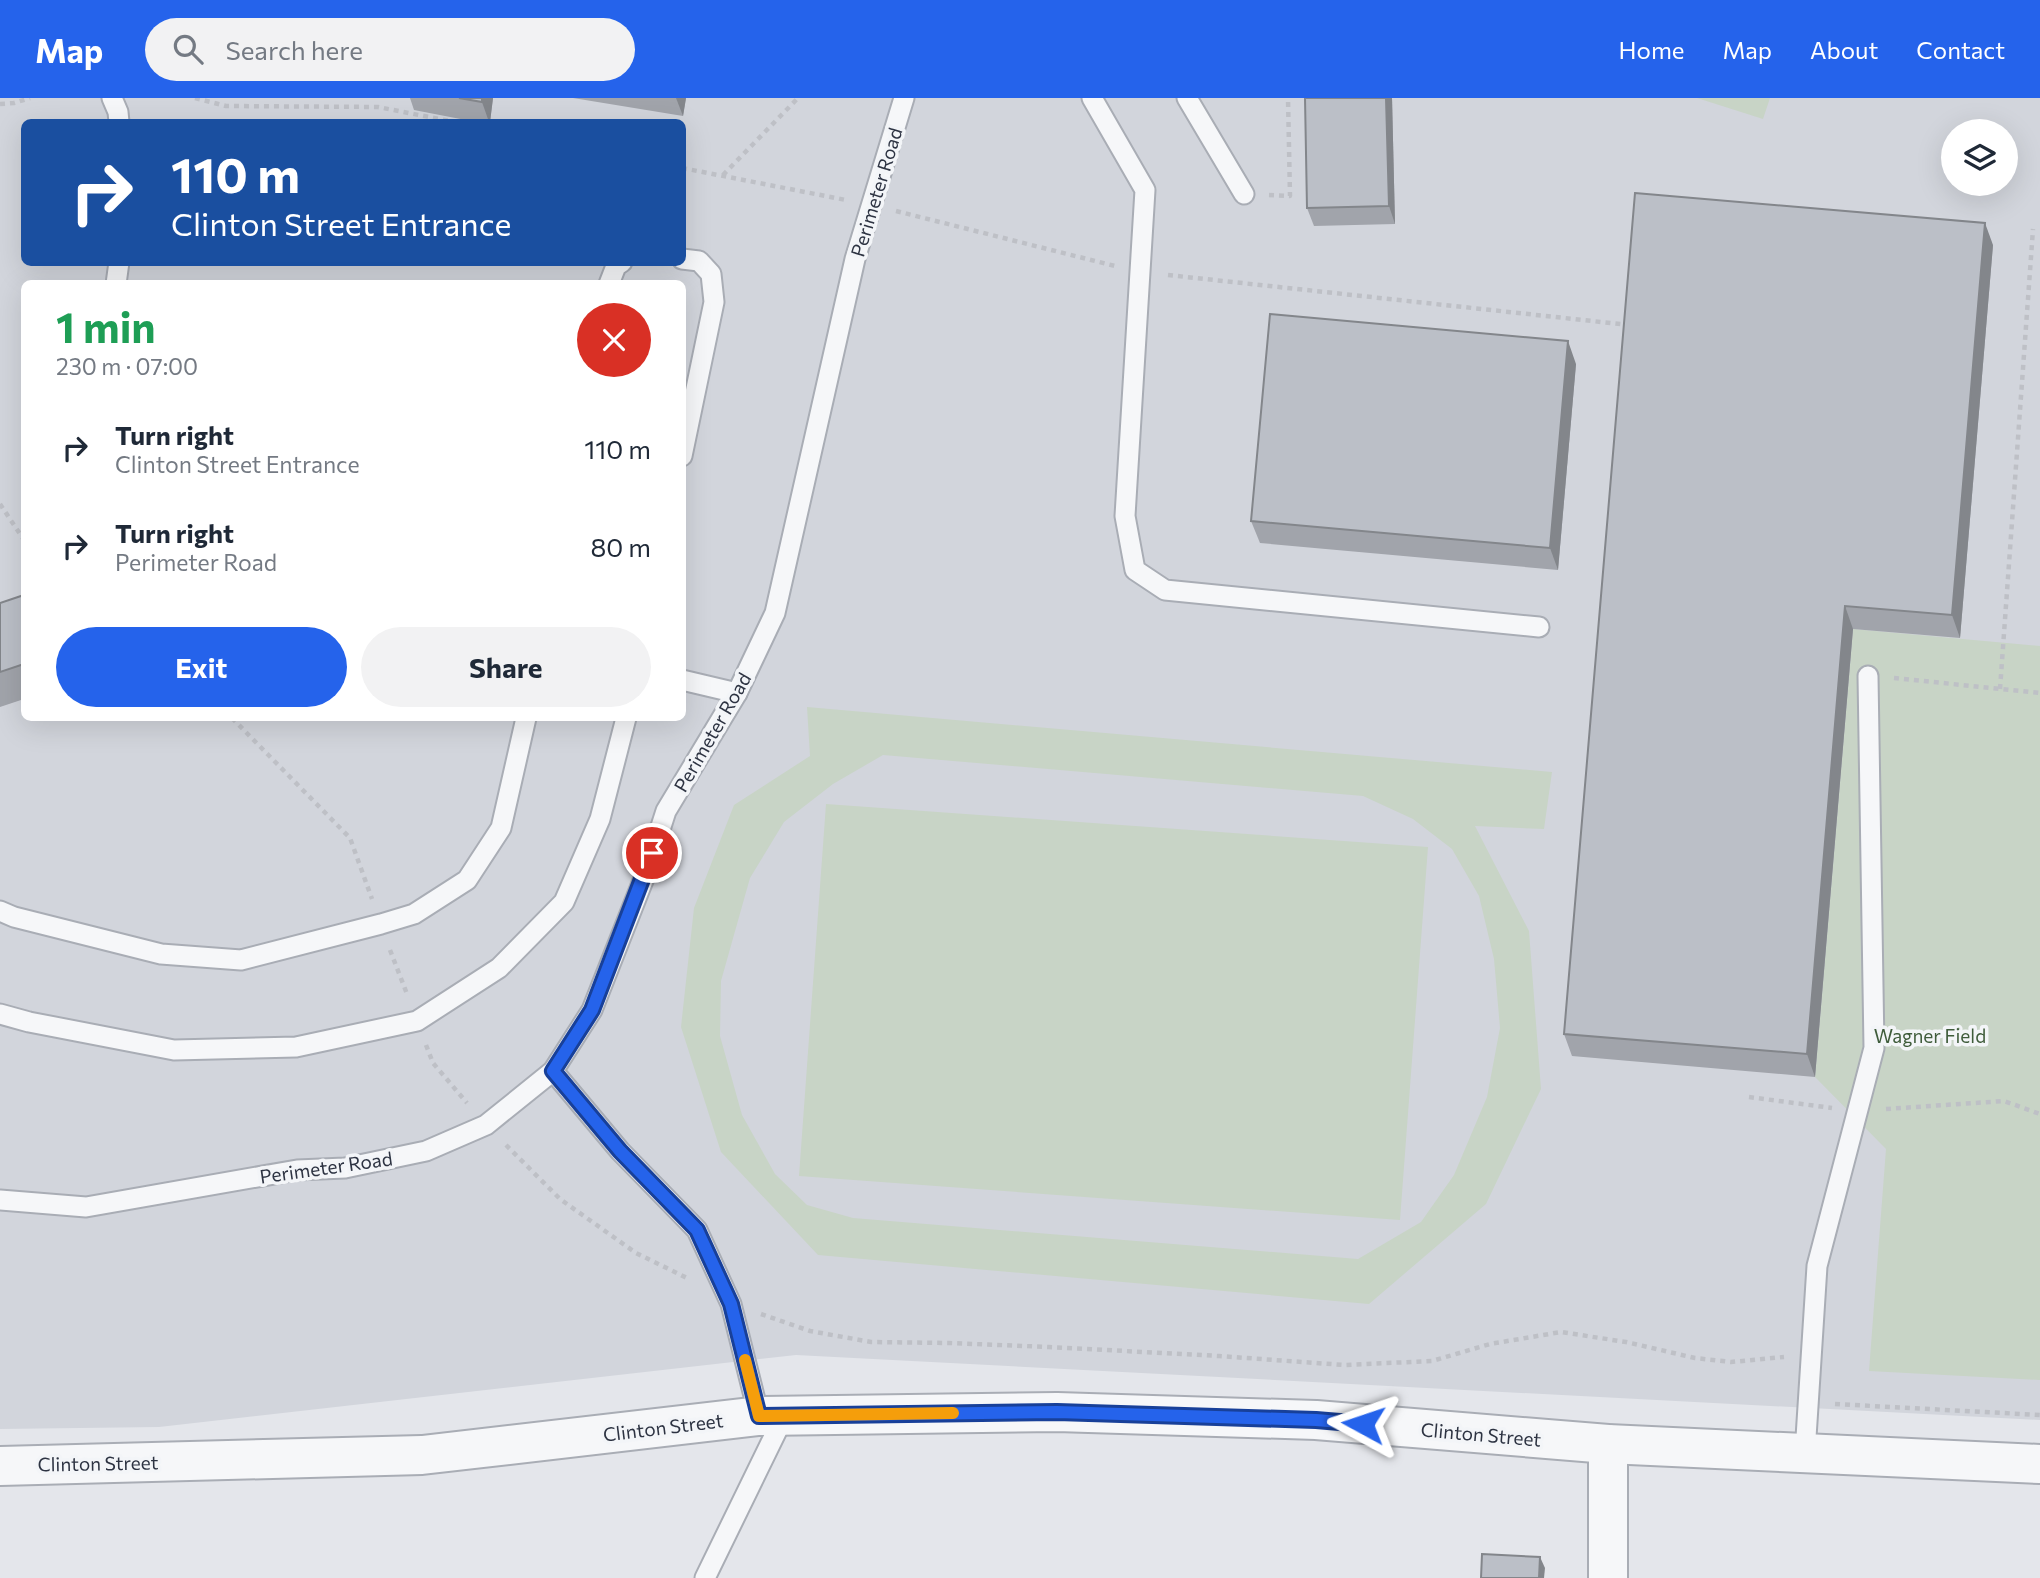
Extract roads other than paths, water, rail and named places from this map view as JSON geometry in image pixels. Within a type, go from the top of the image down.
[{"type":"street","name":"Clinton Street","points":[[0,1466],[422,1455],[771,1416],[1057,1412],[1316,1420],[1608,1444],[2040,1464]]},
{"type":"street","points":[[1608,1444],[1608,1578]]},
{"type":"lane","points":[[112,98],[118,119]]},
{"type":"lane","name":"Perimeter Road","points":[[0,1200],[86,1206],[297,1170],[345,1168],[426,1151],[486,1125],[553,1071],[592,1010],[646,873],[666,811],[737,693],[775,613],[855,259],[904,98]]},
{"type":"lane","points":[[1092,98],[1145,190],[1125,516],[1135,570],[1165,590],[1539,627]]},
{"type":"lane","points":[[1187,98],[1244,194]]},
{"type":"lane","points":[[686,260],[698,261],[711,274],[714,302],[686,437]]},
{"type":"lane","points":[[1805,1453],[1817,1266],[1874,1048],[1868,676]]},
{"type":"lane","points":[[686,681],[737,693]]},
{"type":"lane","points":[[0,911],[14,917],[161,954],[241,960],[414,914],[467,880],[501,828],[525,721]]},
{"type":"lane","points":[[0,1014],[174,1050],[296,1047],[417,1021],[499,968],[564,902],[600,819],[625,721]]},
{"type":"lane","points":[[553,1071],[620,1151],[697,1230],[731,1304],[771,1416],[705,1578]]},
{"type":"park label","name":"Wagner Field","points":[[1930,1035]]}]
